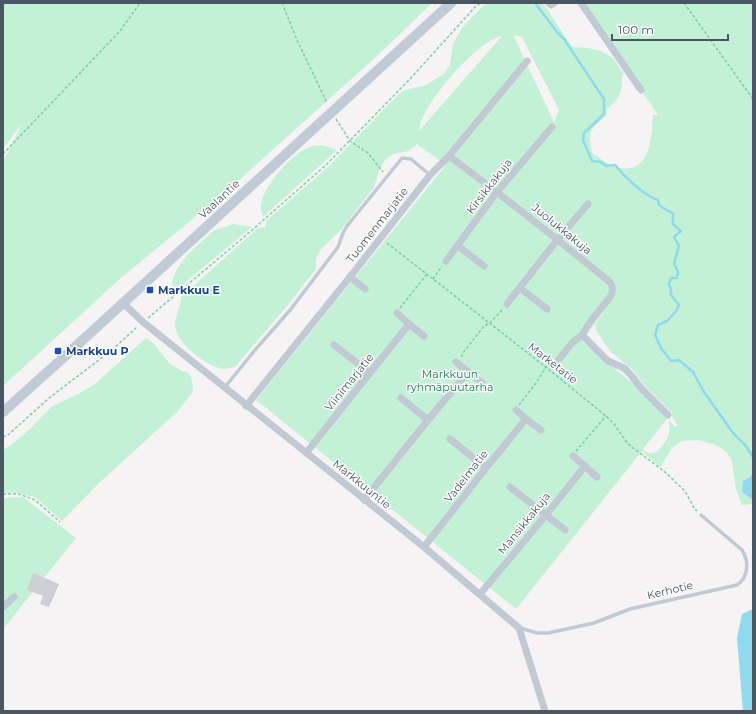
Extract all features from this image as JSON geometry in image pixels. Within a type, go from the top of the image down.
[{"type":"street","name":"Vaalantie","points":[[3,412],[451,3]]},
{"type":"street","points":[[549,3],[551,5],[554,3]]},
{"type":"street","points":[[581,3],[641,90]]},
{"type":"street","name":"Tuomenmarjatie","points":[[246,406],[430,175],[449,156],[527,61]]},
{"type":"street","name":"Kirsikkakuja","points":[[446,261],[497,192],[552,127]]},
{"type":"street","name":"Juolukkakuja","points":[[449,156],[558,240],[610,282],[613,287],[611,296],[590,322],[582,335],[573,342],[560,359]]},
{"type":"street","points":[[507,304],[588,204]]},
{"type":"street","points":[[458,246],[484,266]]},
{"type":"street","points":[[350,277],[365,289]]},
{"type":"street","points":[[520,288],[547,309]]},
{"type":"street","name":"Markkuuntie","points":[[122,303],[246,406],[424,547],[519,628]]},
{"type":"street","points":[[396,313],[424,336]]},
{"type":"street","name":"Viinimarjatie","points":[[306,453],[409,324]]},
{"type":"street","points":[[582,335],[608,361],[624,368],[641,388],[668,415]]},
{"type":"street","points":[[334,345],[370,373]]},
{"type":"street","points":[[458,365],[482,383]]},
{"type":"street","points":[[364,500],[468,372]]},
{"type":"street","points":[[400,398],[428,420]]},
{"type":"street","points":[[516,410],[541,430]]},
{"type":"street","name":"Vadelmatie","points":[[424,547],[526,419]]},
{"type":"street","points":[[450,439],[486,468]]},
{"type":"street","points":[[573,456],[597,477]]},
{"type":"street","name":"Mansikkakuja","points":[[480,594],[585,466]]},
{"type":"street","points":[[510,487],[565,530]]},
{"type":"street","points":[[3,607],[14,596]]},
{"type":"street","points":[[519,628],[545,711]]},
{"type":"lane","points":[[224,388],[291,309],[338,247],[347,226],[402,158],[411,159],[430,175]]},
{"type":"lane","name":"Kerhotie","points":[[519,628],[536,633],[548,633],[594,623],[630,609],[740,582],[746,570],[747,561],[745,554],[701,515]]},
{"type":"path","points":[[3,154],[120,31],[140,3]]},
{"type":"path","points":[[282,3],[297,40],[332,112],[350,140],[368,154],[386,176]]},
{"type":"path","points":[[3,437],[49,398],[112,350],[143,322],[251,232],[326,165],[410,79],[476,6],[481,3]]},
{"type":"path","points":[[684,3],[753,99]]},
{"type":"path","name":"Marketatie","points":[[381,238],[546,367],[606,416],[614,424],[628,444],[665,472],[685,490],[694,508],[701,515]]},
{"type":"path","points":[[433,278],[446,261]]},
{"type":"path","points":[[396,313],[427,274]]},
{"type":"path","points":[[458,365],[462,354],[484,326],[490,323],[507,304]]},
{"type":"path","points":[[516,410],[546,367]]},
{"type":"path","points":[[573,456],[606,416]]},
{"type":"path","points":[[3,494],[19,494],[35,500],[60,522]]},
{"type":"green space","points":[[3,3],[432,3],[377,56],[229,189],[122,277],[3,386],[3,162],[23,122],[3,149]]},
{"type":"green space","name":"Markkuun ryhmäpuutarha","points":[[486,3],[543,3],[572,47],[601,51],[613,58],[624,74],[622,76],[621,91],[615,102],[607,109],[606,116],[593,128],[590,140],[592,153],[612,166],[629,168],[642,162],[646,155],[651,139],[653,115],[658,115],[582,3],[753,3],[753,473],[750,477],[743,481],[742,492],[753,500],[753,504],[742,505],[736,489],[732,461],[727,453],[718,446],[699,440],[682,441],[672,448],[660,467],[642,451],[516,609],[256,400],[446,165],[417,144],[409,151],[393,154],[385,160],[379,171],[374,187],[341,230],[321,249],[316,259],[316,269],[287,306],[235,367],[223,369],[216,367],[200,358],[180,339],[176,331],[175,324],[181,297],[258,228],[266,227],[266,221],[328,167],[402,91],[426,85],[444,74],[450,65],[453,44],[462,28]],"holes":[[[513,35],[522,37],[559,110],[554,122]],[[502,36],[419,131],[421,121],[431,102],[439,91],[471,56],[482,46]],[[608,305],[595,325],[596,330],[610,351],[634,371],[645,386],[672,413],[672,417],[677,424],[677,426],[674,426],[669,420],[669,431],[659,450],[651,453],[643,449],[670,415],[582,341]]]},
{"type":"green space","points":[[321,145],[337,150],[263,217],[261,205],[263,197],[280,171],[288,162],[304,149]]},
{"type":"green space","points":[[233,224],[252,227],[177,289],[173,286],[172,282],[177,269],[188,254],[213,231]]},
{"type":"green space","points":[[146,338],[153,343],[170,364],[182,371],[188,372],[191,377],[193,387],[192,393],[177,412],[99,483],[62,521],[35,497],[16,493],[3,493],[3,450],[30,429],[51,407],[82,392],[96,383]]},
{"type":"green space","points":[[23,497],[76,538],[3,629],[3,498]]},
{"type":"water","points":[[753,473],[753,500],[742,492],[743,481],[750,477]]},
{"type":"water","points":[[753,609],[753,711],[743,711],[737,638],[742,614]]},
{"type":"building","points":[[33,573],[59,584],[49,607],[40,604],[43,596],[27,590]]},
{"type":"waterway","points":[[535,3],[564,39],[604,99],[604,114],[584,133],[583,140],[592,161],[601,162],[606,166],[615,165],[646,194],[658,200],[659,205],[673,213],[673,224],[681,231],[674,237],[679,246],[674,263],[678,272],[677,278],[671,278],[669,284],[671,295],[679,305],[667,321],[658,325],[655,335],[661,348],[671,361],[679,360],[693,372],[704,392],[733,433],[746,446],[753,457]]},
{"type":"place","name":"Markkuu E","points":[[150,290]]},
{"type":"place","name":"Markkuu P","points":[[58,351]]}]
